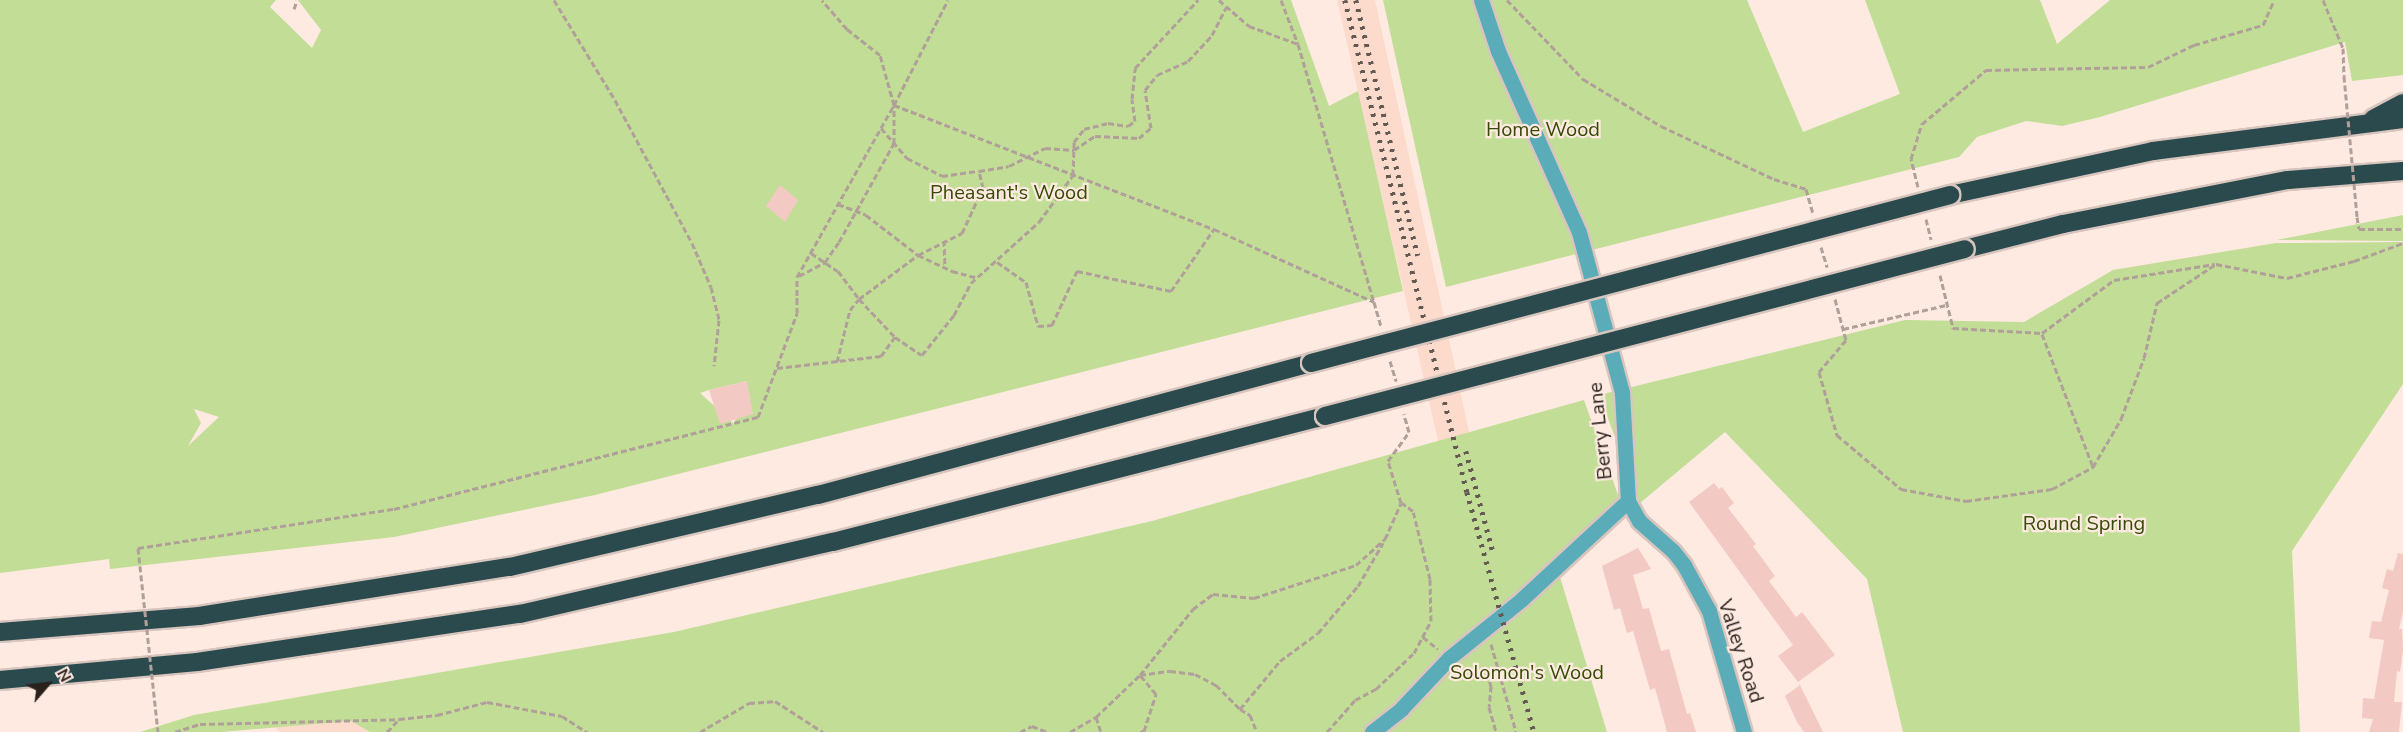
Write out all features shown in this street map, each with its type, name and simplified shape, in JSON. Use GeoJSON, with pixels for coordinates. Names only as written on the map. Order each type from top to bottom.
{"type":"FeatureCollection","features":[{"type":"Feature","properties":{"kind":"highway"},"geometry":{"type":"LineString","coordinates":[[2366,122],[2403,103]]}},
{"type":"Feature","properties":{"kind":"highway"},"geometry":{"type":"LineString","coordinates":[[0,633],[199,616],[510,567],[818,495],[1950,195],[2153,151],[2403,119]]}},
{"type":"Feature","properties":{"kind":"highway"},"geometry":{"type":"LineString","coordinates":[[0,680],[197,662],[520,614],[833,542],[2063,224],[2288,180],[2403,171]]}},
{"type":"Feature","properties":{"kind":"street","name":"Berry Lane"},"geometry":{"type":"LineString","coordinates":[[1372,732],[1401,709],[1449,658],[1522,599],[1628,501],[1622,393],[1579,232],[1498,51],[1481,0]]}},
{"type":"Feature","properties":{"kind":"street","name":"Valley Road"},"geometry":{"type":"LineString","coordinates":[[1628,501],[1639,521],[1684,565],[1709,611],[1744,732]]}},
{"type":"Feature","properties":{"kind":"path"},"geometry":{"type":"LineString","coordinates":[[294,9],[297,0]]}},
{"type":"Feature","properties":{"kind":"path"},"geometry":{"type":"LineString","coordinates":[[554,0],[615,100],[692,243],[711,287],[719,321],[714,366]]}},
{"type":"Feature","properties":{"kind":"path"},"geometry":{"type":"LineString","coordinates":[[797,277],[825,262],[839,242],[894,143],[894,105],[880,55],[847,29],[822,0]]}},
{"type":"Feature","properties":{"kind":"path"},"geometry":{"type":"LineString","coordinates":[[158,732],[138,548],[394,509],[758,417],[797,313],[797,277],[894,105],[948,0]]}},
{"type":"Feature","properties":{"kind":"path"},"geometry":{"type":"LineString","coordinates":[[811,253],[838,271],[859,299],[895,337],[922,355],[954,315],[971,283],[998,262],[1038,222],[1072,174],[1074,142],[1084,129],[1108,123],[1128,126],[1136,121],[1132,99],[1135,68],[1198,0]]}},
{"type":"Feature","properties":{"kind":"path"},"geometry":{"type":"LineString","coordinates":[[1219,0],[1249,27],[1298,44]]}},
{"type":"Feature","properties":{"kind":"path"},"geometry":{"type":"LineString","coordinates":[[1281,0],[1298,44],[1383,335]]}},
{"type":"Feature","properties":{"kind":"path"},"geometry":{"type":"LineString","coordinates":[[1507,0],[1583,79],[1661,126],[1773,179],[1806,189],[1813,216],[1824,213]]}},
{"type":"Feature","properties":{"kind":"path"},"geometry":{"type":"LineString","coordinates":[[1908,190],[1918,188],[1911,159],[1922,124],[1986,70],[2148,67],[2194,45],[2263,25],[2274,0]]}},
{"type":"Feature","properties":{"kind":"path"},"geometry":{"type":"LineString","coordinates":[[2323,0],[2343,48],[2359,230],[2403,229]]}},
{"type":"Feature","properties":{"kind":"path"},"geometry":{"type":"LineString","coordinates":[[881,128],[907,158],[942,176],[1009,166],[1045,148],[1074,150],[1095,136],[1139,138],[1151,128],[1145,90],[1157,75],[1188,61],[1212,35],[1226,7]]}},
{"type":"Feature","properties":{"kind":"path"},"geometry":{"type":"LineString","coordinates":[[894,105],[1214,229],[1374,302]]}},
{"type":"Feature","properties":{"kind":"path"},"geometry":{"type":"LineString","coordinates":[[837,362],[850,310],[859,299],[918,255],[944,240],[963,233],[983,188],[980,171]]}},
{"type":"Feature","properties":{"kind":"path"},"geometry":{"type":"LineString","coordinates":[[838,204],[866,215],[918,255],[945,268],[978,278]]}},
{"type":"Feature","properties":{"kind":"path"},"geometry":{"type":"LineString","coordinates":[[1924,209],[1931,241]]}},
{"type":"Feature","properties":{"kind":"path"},"geometry":{"type":"LineString","coordinates":[[998,262],[1026,282],[1038,326],[1052,324],[1077,271],[1171,291],[1214,229]]}},
{"type":"Feature","properties":{"kind":"path"},"geometry":{"type":"LineString","coordinates":[[1819,239],[1828,273]]}},
{"type":"Feature","properties":{"kind":"path"},"geometry":{"type":"LineString","coordinates":[[944,240],[945,268]]}},
{"type":"Feature","properties":{"kind":"path"},"geometry":{"type":"LineString","coordinates":[[1939,273],[1953,328],[2042,333],[2114,280],[2217,264],[2287,278],[2354,261],[2403,243]]}},
{"type":"Feature","properties":{"kind":"path"},"geometry":{"type":"LineString","coordinates":[[1834,296],[1846,340],[1819,372],[1837,435],[1901,489],[1966,501],[2052,489],[2093,467],[2121,419],[2144,358],[2157,303],[2217,264]]}},
{"type":"Feature","properties":{"kind":"path"},"geometry":{"type":"LineString","coordinates":[[1843,330],[1947,305]]}},
{"type":"Feature","properties":{"kind":"path"},"geometry":{"type":"LineString","coordinates":[[2042,333],[2093,467]]}},
{"type":"Feature","properties":{"kind":"path"},"geometry":{"type":"LineString","coordinates":[[776,369],[881,356],[895,337]]}},
{"type":"Feature","properties":{"kind":"path"},"geometry":{"type":"LineString","coordinates":[[1389,356],[1398,389]]}},
{"type":"Feature","properties":{"kind":"path"},"geometry":{"type":"LineString","coordinates":[[1328,732],[1355,700],[1376,689],[1414,653],[1431,621],[1430,579],[1413,511],[1401,502],[1388,461],[1409,432],[1403,410]]}},
{"type":"Feature","properties":{"kind":"path"},"geometry":{"type":"LineString","coordinates":[[1240,709],[1280,661],[1318,633],[1359,586],[1385,539],[1401,502]]}},
{"type":"Feature","properties":{"kind":"path"},"geometry":{"type":"LineString","coordinates":[[1071,732],[1096,717],[1140,675],[1193,609],[1213,594],[1254,598],[1356,565],[1385,539]]}},
{"type":"Feature","properties":{"kind":"path"},"geometry":{"type":"LineString","coordinates":[[1486,628],[1516,732]]}},
{"type":"Feature","properties":{"kind":"path"},"geometry":{"type":"LineString","coordinates":[[1457,668],[1487,673],[1491,686],[1489,707],[1496,732]]}},
{"type":"Feature","properties":{"kind":"path"},"geometry":{"type":"LineString","coordinates":[[1140,675],[1170,671],[1195,674],[1216,685],[1240,709],[1250,714],[1257,732]]}},
{"type":"Feature","properties":{"kind":"path"},"geometry":{"type":"LineString","coordinates":[[1140,675],[1156,694],[1143,732]]}},
{"type":"Feature","properties":{"kind":"path"},"geometry":{"type":"LineString","coordinates":[[700,732],[749,703],[775,701],[823,732]]}},
{"type":"Feature","properties":{"kind":"path"},"geometry":{"type":"LineString","coordinates":[[176,732],[200,724],[399,719],[437,715],[487,702],[561,716],[586,732]]}},
{"type":"Feature","properties":{"kind":"path"},"geometry":{"type":"LineString","coordinates":[[1096,717],[1101,732]]}},
{"type":"Feature","properties":{"kind":"path"},"geometry":{"type":"LineString","coordinates":[[387,732],[399,719]]}},
{"type":"Feature","properties":{"kind":"path"},"geometry":{"type":"LineString","coordinates":[[1020,732],[1032,726],[1048,732]]}},
{"type":"Feature","properties":{"kind":"shaded area"},"geometry":{"type":"Polygon","coordinates":[[[1337,0],[1375,0],[1482,491],[1451,497],[1337,0]]]}},
{"type":"Feature","properties":{"kind":"shaded area"},"geometry":{"type":"Polygon","coordinates":[[[351,721],[370,732],[279,732],[275,727],[351,721]]]}},
{"type":"Feature","properties":{"kind":"green space","name":"Pheasant's Wood"},"geometry":{"type":"Polygon","coordinates":[[[0,0],[276,0],[270,7],[312,48],[321,30],[298,0],[1291,0],[1329,106],[1358,91],[1403,291],[595,495],[394,537],[110,569],[109,559],[0,573],[0,0]],[[747,381],[709,390],[700,393],[734,424],[747,381]],[[194,409],[201,423],[188,446],[219,417],[194,409]]]}},
{"type":"Feature","properties":{"kind":"green space","name":"Home Wood"},"geometry":{"type":"Polygon","coordinates":[[[1383,0],[1747,0],[1803,132],[1900,94],[1865,0],[2040,0],[2057,44],[2110,0],[2403,0],[2403,75],[2352,81],[2345,42],[2100,117],[2062,126],[2026,121],[1977,137],[1959,157],[1446,287],[1383,0]]]}},
{"type":"Feature","properties":{"kind":"green space"},"geometry":{"type":"Polygon","coordinates":[[[2403,215],[2403,241],[2277,240],[2403,215]]]}},
{"type":"Feature","properties":{"kind":"green space","name":"Round Spring"},"geometry":{"type":"Polygon","coordinates":[[[2403,242],[2403,384],[2292,551],[2300,732],[1903,732],[1867,579],[1725,432],[1640,503],[1599,395],[1905,320],[2024,322],[2113,270],[2276,243],[2403,242]]]}},
{"type":"Feature","properties":{"kind":"green space","name":"Solomon's Wood"},"geometry":{"type":"Polygon","coordinates":[[[1584,400],[1622,506],[1557,567],[1607,732],[370,732],[351,721],[222,732],[140,732],[194,715],[674,632],[1152,521],[1584,400]]]}},
{"type":"Feature","properties":{"kind":"building"},"geometry":{"type":"Polygon","coordinates":[[[780,185],[798,200],[785,222],[766,206],[780,185]]]}},
{"type":"Feature","properties":{"kind":"building"},"geometry":{"type":"Polygon","coordinates":[[[747,381],[753,414],[720,424],[709,390],[747,381]]]}},
{"type":"Feature","properties":{"kind":"building"},"geometry":{"type":"Polygon","coordinates":[[[1714,483],[1719,489],[1722,487],[1734,503],[1728,508],[1756,544],[1753,546],[1775,576],[1769,581],[1796,617],[1802,612],[1835,655],[1798,682],[1778,656],[1793,645],[1689,502],[1714,483]]]}},
{"type":"Feature","properties":{"kind":"building"},"geometry":{"type":"Polygon","coordinates":[[[1638,548],[1651,569],[1633,575],[1643,609],[1649,608],[1661,651],[1669,649],[1687,714],[1690,713],[1696,732],[1667,732],[1655,688],[1650,690],[1633,631],[1627,633],[1620,608],[1614,610],[1602,566],[1638,548]]]}},
{"type":"Feature","properties":{"kind":"building"},"geometry":{"type":"Polygon","coordinates":[[[2398,553],[2403,554],[2403,612],[2399,629],[2402,629],[2403,651],[2400,672],[2397,671],[2394,702],[2402,702],[2399,732],[2369,732],[2373,719],[2362,718],[2363,698],[2374,699],[2384,640],[2369,638],[2372,621],[2381,622],[2389,590],[2382,588],[2387,569],[2393,571],[2398,553]]]}},
{"type":"Feature","properties":{"kind":"building"},"geometry":{"type":"Polygon","coordinates":[[[1800,685],[1823,732],[1804,732],[1797,722],[1785,696],[1800,685]]]}},
{"type":"Feature","properties":{"kind":"railway"},"geometry":{"type":"LineString","coordinates":[[1345,0],[1467,492],[1534,732]]}},
{"type":"Feature","properties":{"kind":"railway"},"geometry":{"type":"LineString","coordinates":[[1356,0],[1418,256]]}},
{"type":"Feature","properties":{"kind":"railway"},"geometry":{"type":"LineString","coordinates":[[1466,451],[1493,552]]}}]}
